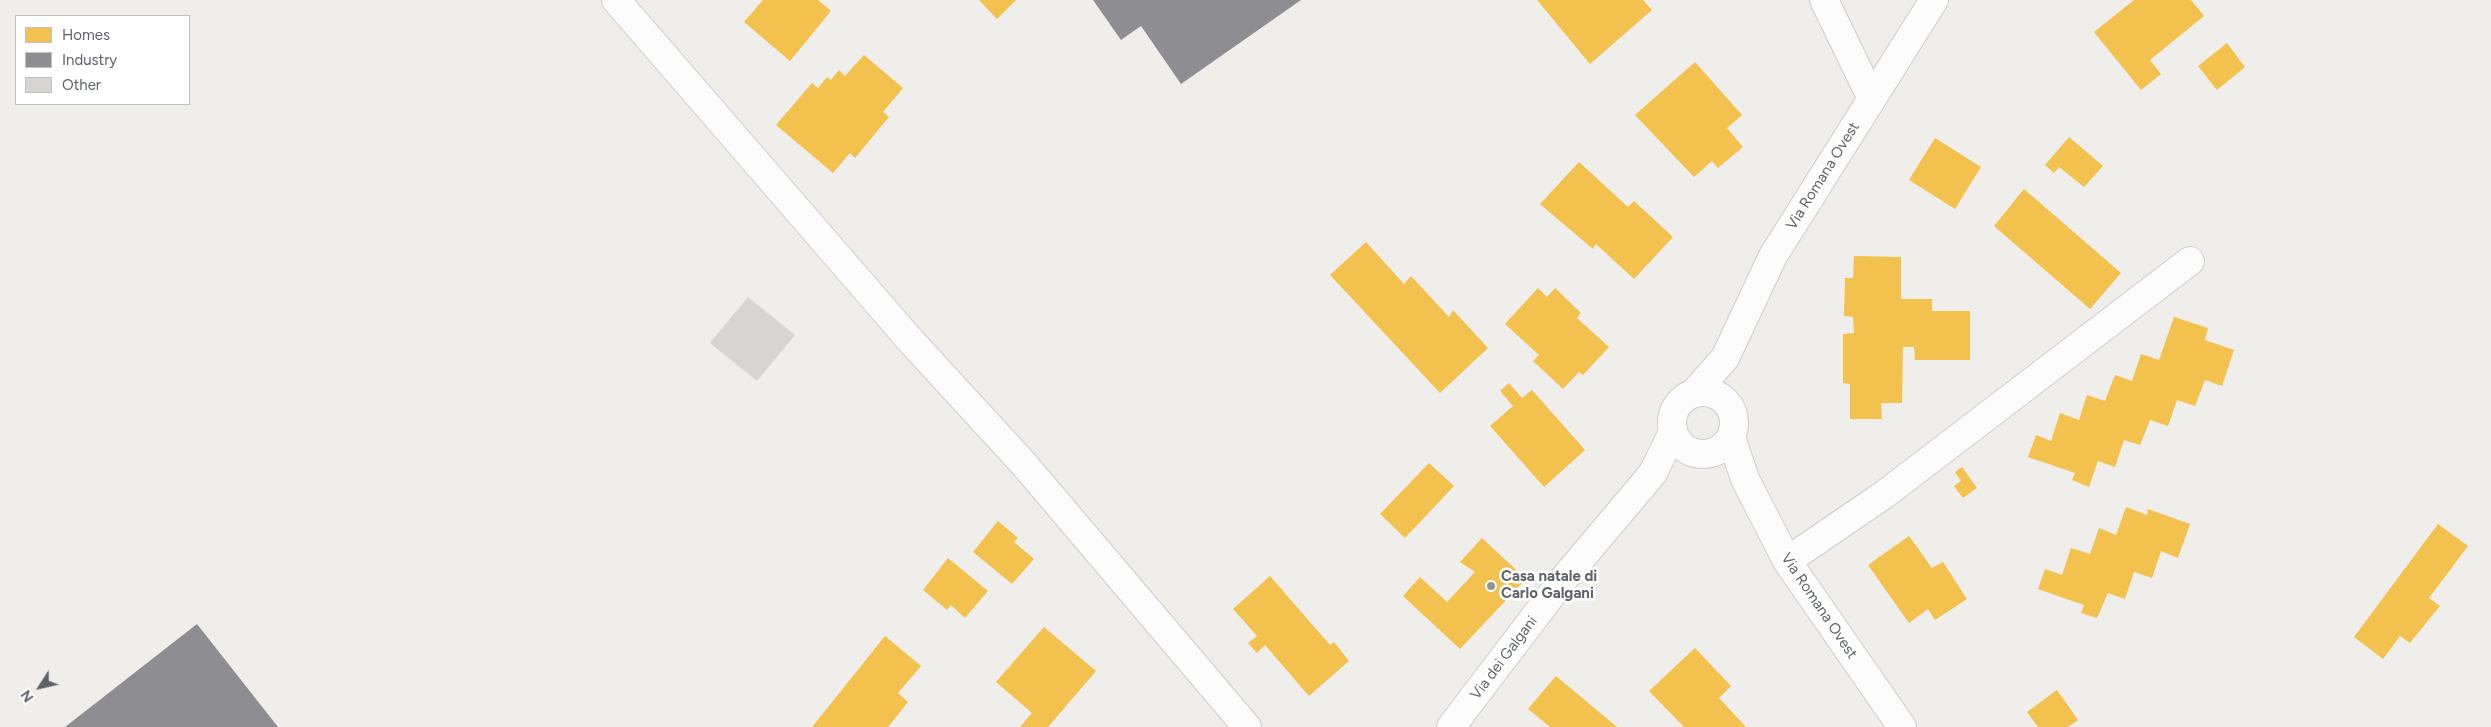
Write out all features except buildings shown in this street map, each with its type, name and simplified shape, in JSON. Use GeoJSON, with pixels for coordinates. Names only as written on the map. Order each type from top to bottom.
{"type":"FeatureCollection","features":[{"type":"Feature","properties":{"kind":"street"},"geometry":{"type":"LineString","coordinates":[[616,0],[910,340],[1023,463],[1247,727]]}},
{"type":"Feature","properties":{"kind":"street"},"geometry":{"type":"LineString","coordinates":[[1824,0],[1872,99]]}},
{"type":"Feature","properties":{"kind":"street","name":"Via Romana Ovest"},"geometry":{"type":"LineString","coordinates":[[1688,445],[1672,423],[1678,404],[1694,393],[1725,358],[1773,256],[1934,0]]}},
{"type":"Feature","properties":{"kind":"street"},"geometry":{"type":"LineString","coordinates":[[1787,561],[1885,494],[2190,261]]}},
{"type":"Feature","properties":{"kind":"street","name":"Via Romana Ovest"},"geometry":{"type":"LineString","coordinates":[[1725,358],[1723,399],[1733,416],[1734,427],[1731,437],[1745,479],[1787,561],[1902,727]]}},
{"type":"Feature","properties":{"kind":"street"},"geometry":{"type":"LineString","coordinates":[[1694,393],[1714,394],[1723,399]]}},
{"type":"Feature","properties":{"kind":"street"},"geometry":{"type":"LineString","coordinates":[[1688,445],[1716,451],[1731,437]]}},
{"type":"Feature","properties":{"kind":"street"},"geometry":{"type":"LineString","coordinates":[[1688,445],[1745,479]]}},
{"type":"Feature","properties":{"kind":"street","name":"Via dei Galgani"},"geometry":{"type":"LineString","coordinates":[[1451,727],[1562,582],[1653,472],[1688,445]]}},
{"type":"Feature","properties":{"kind":"place","name":"Casa natale di Carlo Galgani"},"geometry":{"type":"Point","coordinates":[1491,586]}}]}
